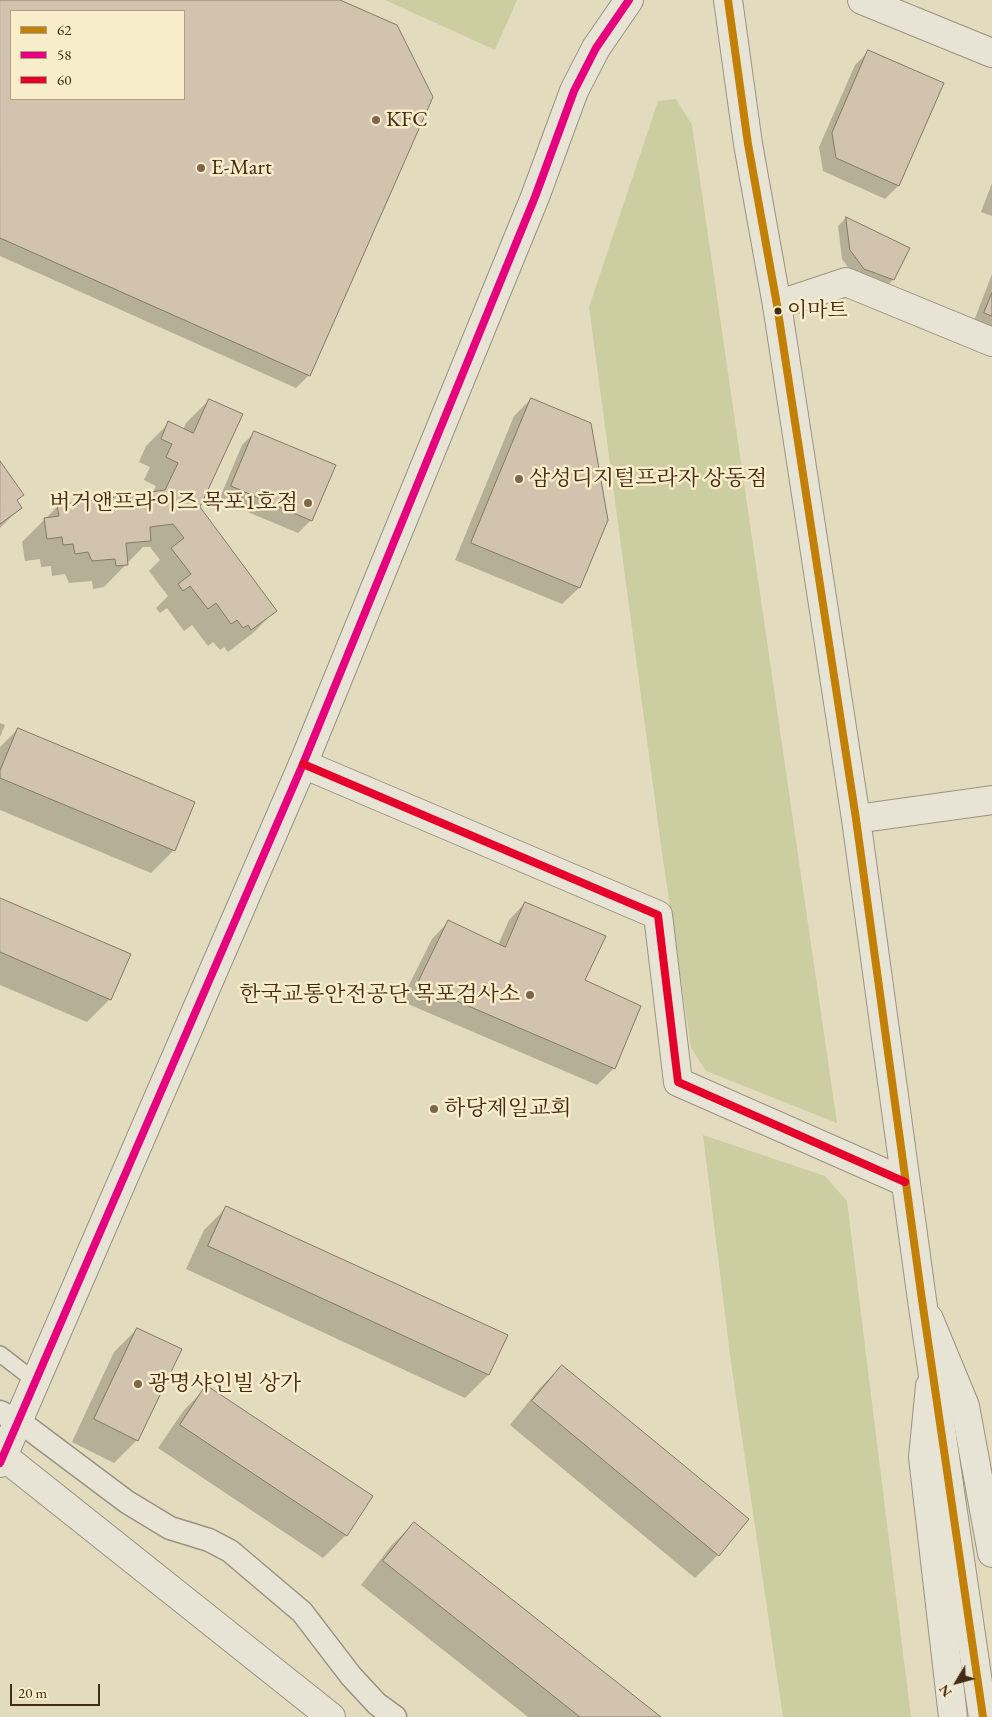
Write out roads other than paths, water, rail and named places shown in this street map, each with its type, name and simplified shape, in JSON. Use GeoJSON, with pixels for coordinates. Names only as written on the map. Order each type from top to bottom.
{"type":"FeatureCollection","features":[{"type":"Feature","properties":{"kind":"street"},"geometry":{"type":"LineString","coordinates":[[332,1717],[1,1460],[9,1416],[36,1381],[302,764],[535,197],[574,91],[596,48],[628,0]]}},
{"type":"Feature","properties":{"kind":"street"},"geometry":{"type":"LineString","coordinates":[[728,0],[748,144],[777,305],[856,819],[905,1182],[983,1717]]}},
{"type":"Feature","properties":{"kind":"street"},"geometry":{"type":"LineString","coordinates":[[862,0],[992,53]]}},
{"type":"Feature","properties":{"kind":"street"},"geometry":{"type":"LineString","coordinates":[[777,305],[846,282],[992,342]]}},
{"type":"Feature","properties":{"kind":"street"},"geometry":{"type":"LineString","coordinates":[[302,764],[658,915],[678,1082],[905,1182]]}},
{"type":"Feature","properties":{"kind":"street"},"geometry":{"type":"LineString","coordinates":[[856,819],[992,800]]}},
{"type":"Feature","properties":{"kind":"street"},"geometry":{"type":"LineString","coordinates":[[922,1300],[965,1406],[992,1553]]}},
{"type":"Feature","properties":{"kind":"street"},"geometry":{"type":"LineString","coordinates":[[932,1362],[923,1457],[953,1717]]}},
{"type":"Feature","properties":{"kind":"street"},"geometry":{"type":"LineString","coordinates":[[9,1416],[127,1502],[170,1528],[209,1540],[230,1551],[302,1612],[351,1676],[377,1704],[395,1717]]}},
{"type":"Feature","properties":{"kind":"lane"},"geometry":{"type":"LineString","coordinates":[[0,1354],[36,1381]]}},
{"type":"Feature","properties":{"kind":"place","name":"KFC"},"geometry":{"type":"Point","coordinates":[376,120]}},
{"type":"Feature","properties":{"kind":"place","name":"E-Mart"},"geometry":{"type":"Point","coordinates":[201,168]}},
{"type":"Feature","properties":{"kind":"place","name":"이마트"},"geometry":{"type":"Point","coordinates":[778,311]}},
{"type":"Feature","properties":{"kind":"place","name":"삼성디지털프라자 상동점"},"geometry":{"type":"Point","coordinates":[519,479]}},
{"type":"Feature","properties":{"kind":"place","name":"버거앤프라이즈 목포1호점"},"geometry":{"type":"Point","coordinates":[308,503]}},
{"type":"Feature","properties":{"kind":"place","name":"한국교통안전공단 목포검사소"},"geometry":{"type":"Point","coordinates":[530,995]}},
{"type":"Feature","properties":{"kind":"place","name":"하당제일교회"},"geometry":{"type":"Point","coordinates":[434,1109]}},
{"type":"Feature","properties":{"kind":"place","name":"광명샤인빌 상가"},"geometry":{"type":"Point","coordinates":[138,1384]}}]}
